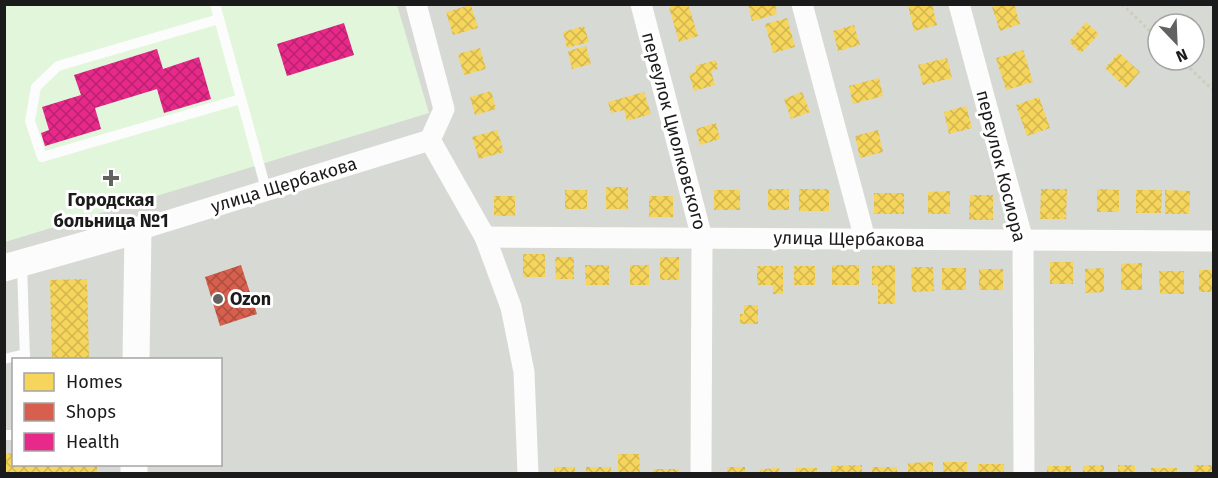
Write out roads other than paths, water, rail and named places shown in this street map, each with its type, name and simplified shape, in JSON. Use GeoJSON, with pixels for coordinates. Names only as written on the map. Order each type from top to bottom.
{"type":"FeatureCollection","features":[{"type":"Feature","properties":{"kind":"street"},"geometry":{"type":"LineString","coordinates":[[416,4],[444,109],[430,140],[485,237],[511,307],[524,372],[528,474]]}},
{"type":"Feature","properties":{"kind":"street","name":"переулок Циолковского"},"geometry":{"type":"LineString","coordinates":[[641,4],[702,238],[701,474]]}},
{"type":"Feature","properties":{"kind":"street"},"geometry":{"type":"LineString","coordinates":[[802,4],[865,239]]}},
{"type":"Feature","properties":{"kind":"street","name":"переулок Косиора"},"geometry":{"type":"LineString","coordinates":[[959,4],[1023,241],[1024,474]]}},
{"type":"Feature","properties":{"kind":"street","name":"улица Щербакова"},"geometry":{"type":"LineString","coordinates":[[138,230],[430,140]]}},
{"type":"Feature","properties":{"kind":"street"},"geometry":{"type":"LineString","coordinates":[[13,265],[138,230],[136,358]]}},
{"type":"Feature","properties":{"kind":"street","name":"улица Щербакова"},"geometry":{"type":"LineString","coordinates":[[485,237],[1214,241]]}},
{"type":"Feature","properties":{"kind":"lane"},"geometry":{"type":"LineString","coordinates":[[215,4],[266,189]]}},
{"type":"Feature","properties":{"kind":"lane"},"geometry":{"type":"LineString","coordinates":[[219,20],[58,66],[36,87],[30,121],[42,157],[241,99]]}},
{"type":"Feature","properties":{"kind":"lane"},"geometry":{"type":"LineString","coordinates":[[13,265],[25,357]]}},
{"type":"Feature","properties":{"kind":"place","name":"Городская больница №1"},"geometry":{"type":"Point","coordinates":[111,178]}},
{"type":"Feature","properties":{"kind":"place","name":"Ozon"},"geometry":{"type":"Point","coordinates":[218,299]}}]}
